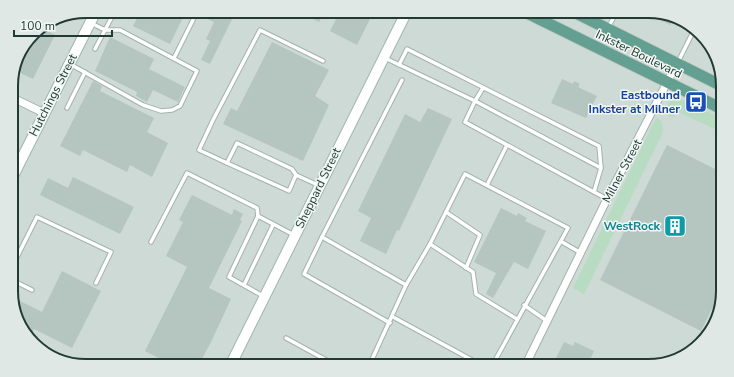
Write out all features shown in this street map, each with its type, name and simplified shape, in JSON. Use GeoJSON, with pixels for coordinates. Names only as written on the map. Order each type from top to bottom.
{"type":"FeatureCollection","features":[{"type":"Feature","properties":{"kind":"main road","name":"Inkster Boulevard"},"geometry":{"type":"LineString","coordinates":[[537,18],[716,106]]}},
{"type":"Feature","properties":{"kind":"main road","name":"Inkster Boulevard"},"geometry":{"type":"LineString","coordinates":[[586,18],[716,83]]}},
{"type":"Feature","properties":{"kind":"street","name":"Hutchings Street"},"geometry":{"type":"LineString","coordinates":[[18,166],[92,18]]}},
{"type":"Feature","properties":{"kind":"street","name":"Sheppard Street"},"geometry":{"type":"LineString","coordinates":[[234,359],[404,18]]}},
{"type":"Feature","properties":{"kind":"street","name":"Milner Street"},"geometry":{"type":"LineString","coordinates":[[528,359],[607,199],[677,63]]}},
{"type":"Feature","properties":{"kind":"street"},"geometry":{"type":"LineString","coordinates":[[18,100],[44,113]]}},
{"type":"Feature","properties":{"kind":"lane"},"geometry":{"type":"LineString","coordinates":[[95,49],[111,18]]}},
{"type":"Feature","properties":{"kind":"lane"},"geometry":{"type":"LineString","coordinates":[[608,29],[614,18]]}},
{"type":"Feature","properties":{"kind":"lane"},"geometry":{"type":"LineString","coordinates":[[174,58],[193,20]]}},
{"type":"Feature","properties":{"kind":"lane"},"geometry":{"type":"LineString","coordinates":[[69,64],[143,105],[161,112],[172,110],[180,106],[197,71],[120,30],[105,30],[90,22]]}},
{"type":"Feature","properties":{"kind":"lane"},"geometry":{"type":"LineString","coordinates":[[296,175],[288,191],[200,150],[213,120],[260,30],[323,61]]}},
{"type":"Feature","properties":{"kind":"lane"},"geometry":{"type":"LineString","coordinates":[[677,63],[692,34]]}},
{"type":"Feature","properties":{"kind":"lane"},"geometry":{"type":"LineString","coordinates":[[399,65],[407,49],[599,146],[601,168],[594,192]]}},
{"type":"Feature","properties":{"kind":"lane"},"geometry":{"type":"LineString","coordinates":[[384,58],[475,101],[601,168]]}},
{"type":"Feature","properties":{"kind":"lane"},"geometry":{"type":"LineString","coordinates":[[67,108],[85,72]]}},
{"type":"Feature","properties":{"kind":"lane"},"geometry":{"type":"LineString","coordinates":[[390,323],[304,274],[402,80]]}},
{"type":"Feature","properties":{"kind":"lane"},"geometry":{"type":"LineString","coordinates":[[483,88],[465,122],[607,199]]}},
{"type":"Feature","properties":{"kind":"lane"},"geometry":{"type":"LineString","coordinates":[[227,163],[237,143],[292,169],[296,175],[319,186]]}},
{"type":"Feature","properties":{"kind":"lane"},"geometry":{"type":"LineString","coordinates":[[487,185],[507,145]]}},
{"type":"Feature","properties":{"kind":"lane"},"geometry":{"type":"LineString","coordinates":[[151,242],[187,173],[257,208],[258,216],[229,277],[265,296]]}},
{"type":"Feature","properties":{"kind":"lane"},"geometry":{"type":"LineString","coordinates":[[372,359],[393,317],[406,285],[430,244],[465,174],[568,228],[562,242],[524,305],[496,359]]}},
{"type":"Feature","properties":{"kind":"lane"},"geometry":{"type":"LineString","coordinates":[[446,212],[480,235],[466,268]]}},
{"type":"Feature","properties":{"kind":"lane"},"geometry":{"type":"LineString","coordinates":[[258,216],[295,236]]}},
{"type":"Feature","properties":{"kind":"lane"},"geometry":{"type":"LineString","coordinates":[[18,255],[37,217],[111,252],[96,283]]}},
{"type":"Feature","properties":{"kind":"lane"},"geometry":{"type":"LineString","coordinates":[[244,285],[273,225]]}},
{"type":"Feature","properties":{"kind":"lane"},"geometry":{"type":"LineString","coordinates":[[322,237],[406,285]]}},
{"type":"Feature","properties":{"kind":"lane"},"geometry":{"type":"LineString","coordinates":[[562,242],[581,253]]}},
{"type":"Feature","properties":{"kind":"lane"},"geometry":{"type":"LineString","coordinates":[[430,244],[473,272],[476,294],[517,319]]}},
{"type":"Feature","properties":{"kind":"lane"},"geometry":{"type":"LineString","coordinates":[[18,283],[32,290]]}},
{"type":"Feature","properties":{"kind":"lane"},"geometry":{"type":"LineString","coordinates":[[524,305],[547,321]]}},
{"type":"Feature","properties":{"kind":"lane"},"geometry":{"type":"LineString","coordinates":[[393,317],[470,359]]}},
{"type":"Feature","properties":{"kind":"lane"},"geometry":{"type":"LineString","coordinates":[[286,338],[324,359]]}},
{"type":"Feature","properties":{"kind":"shaded area"},"geometry":{"type":"Polygon","coordinates":[[[648,18],[665,20],[678,25],[693,35],[707,52],[714,69],[716,86],[716,291],[715,304],[709,321],[705,329],[686,348],[661,358],[652,359],[86,359],[73,358],[56,352],[45,345],[32,332],[23,317],[20,308],[18,291],[18,82],[20,69],[25,56],[32,45],[41,35],[52,27],[73,19],[648,18]]]}},
{"type":"Feature","properties":{"kind":"green space"},"geometry":{"type":"Polygon","coordinates":[[[677,97],[716,116],[716,130],[676,111],[673,117],[663,114],[671,98],[677,97]]]}},
{"type":"Feature","properties":{"kind":"green space"},"geometry":{"type":"Polygon","coordinates":[[[656,118],[660,120],[662,124],[663,132],[584,294],[573,288],[656,118]]]}},
{"type":"Feature","properties":{"kind":"building"},"geometry":{"type":"Polygon","coordinates":[[[137,18],[183,18],[170,44],[133,26],[137,18]]]}},
{"type":"Feature","properties":{"kind":"building"},"geometry":{"type":"Polygon","coordinates":[[[206,18],[233,18],[210,64],[201,60],[210,41],[206,39],[214,22],[206,18]]]}},
{"type":"Feature","properties":{"kind":"building"},"geometry":{"type":"Polygon","coordinates":[[[311,18],[321,18],[319,22],[311,18]]]}},
{"type":"Feature","properties":{"kind":"building"},"geometry":{"type":"Polygon","coordinates":[[[336,18],[370,18],[357,45],[330,31],[336,18]]]}},
{"type":"Feature","properties":{"kind":"building"},"geometry":{"type":"Polygon","coordinates":[[[659,19],[672,23],[670,25],[659,19]]]}},
{"type":"Feature","properties":{"kind":"building"},"geometry":{"type":"Polygon","coordinates":[[[47,31],[55,35],[33,79],[19,73],[20,69],[25,56],[32,45],[47,31]]]}},
{"type":"Feature","properties":{"kind":"building"},"geometry":{"type":"Polygon","coordinates":[[[110,37],[154,59],[149,69],[185,87],[178,102],[153,90],[147,102],[136,96],[137,92],[95,71],[110,37]]]}},
{"type":"Feature","properties":{"kind":"building"},"geometry":{"type":"Polygon","coordinates":[[[272,42],[329,70],[315,96],[329,105],[303,161],[223,124],[231,108],[237,111],[272,42]]]}},
{"type":"Feature","properties":{"kind":"building"},"geometry":{"type":"Polygon","coordinates":[[[562,79],[573,84],[574,81],[580,84],[578,87],[597,96],[586,118],[551,103],[562,79]]]}},
{"type":"Feature","properties":{"kind":"building"},"geometry":{"type":"Polygon","coordinates":[[[93,81],[102,86],[100,91],[154,118],[147,132],[168,143],[152,177],[130,165],[127,172],[83,150],[80,156],[60,146],[93,81]]]}},
{"type":"Feature","properties":{"kind":"building"},"geometry":{"type":"Polygon","coordinates":[[[428,108],[452,119],[399,231],[397,230],[386,254],[360,241],[371,218],[358,211],[405,114],[420,122],[428,108]]]}},
{"type":"Feature","properties":{"kind":"building","name":"WestRock"},"geometry":{"type":"Polygon","coordinates":[[[667,145],[716,170],[715,302],[701,331],[600,280],[667,145]]]}},
{"type":"Feature","properties":{"kind":"building"},"geometry":{"type":"Polygon","coordinates":[[[73,177],[134,207],[120,234],[40,195],[48,178],[68,188],[73,177]]]}},
{"type":"Feature","properties":{"kind":"building"},"geometry":{"type":"Polygon","coordinates":[[[192,195],[232,215],[234,209],[243,214],[240,220],[242,221],[209,288],[231,299],[202,359],[160,359],[145,351],[187,267],[166,256],[183,222],[179,220],[192,195]]]}},
{"type":"Feature","properties":{"kind":"building"},"geometry":{"type":"Polygon","coordinates":[[[501,208],[517,216],[518,213],[527,218],[525,221],[546,231],[528,269],[514,262],[493,298],[486,294],[496,273],[474,262],[501,208]]]}},
{"type":"Feature","properties":{"kind":"building"},"geometry":{"type":"Polygon","coordinates":[[[62,271],[101,291],[72,348],[34,329],[32,332],[23,317],[19,301],[42,312],[62,271]]]}},
{"type":"Feature","properties":{"kind":"building"},"geometry":{"type":"Polygon","coordinates":[[[564,342],[573,346],[575,342],[594,351],[590,359],[556,358],[564,342]]]}},
{"type":"Feature","properties":{"kind":"place","name":"Eastbound Inkster at Milner"},"geometry":{"type":"Point","coordinates":[696,102]}},
{"type":"Feature","properties":{"kind":"place","name":"WestRock"},"geometry":{"type":"Point","coordinates":[675,226]}}]}
